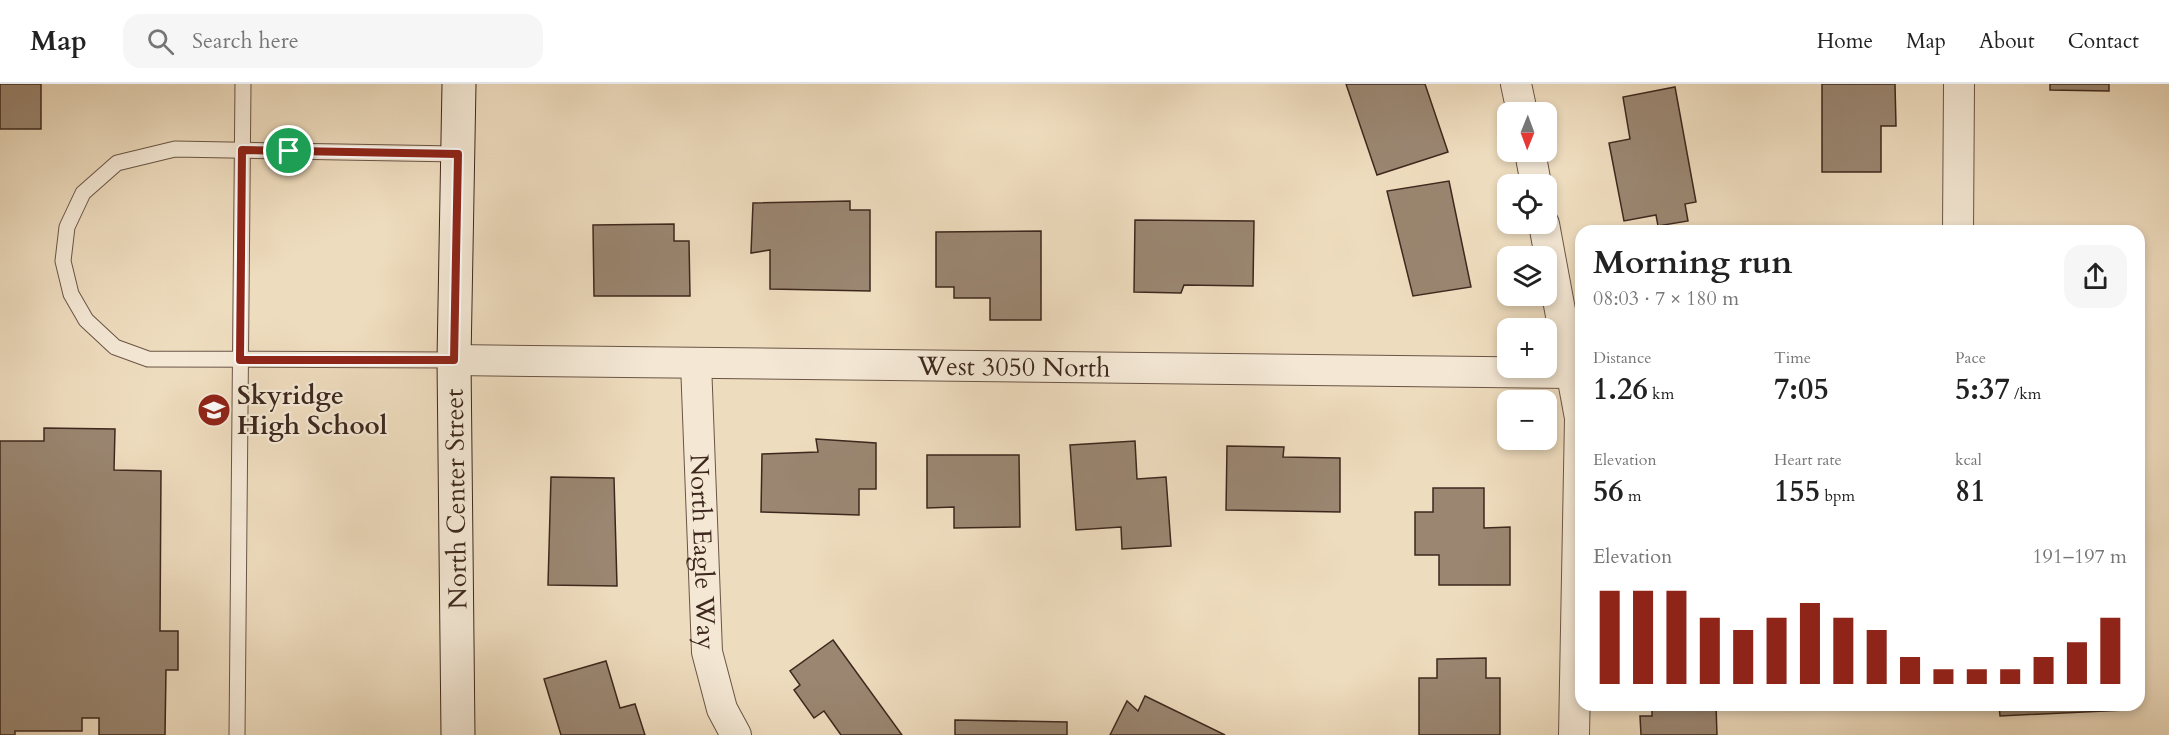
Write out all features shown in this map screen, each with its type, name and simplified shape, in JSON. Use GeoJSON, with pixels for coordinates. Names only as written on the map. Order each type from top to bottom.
{"type":"FeatureCollection","features":[{"type":"Feature","properties":{"kind":"street","name":"North Center Street"},"geometry":{"type":"LineString","coordinates":[[458,735],[454,360],[459,84]]}},
{"type":"Feature","properties":{"kind":"street"},"geometry":{"type":"LineString","coordinates":[[1516,84],[1520,102]]}},
{"type":"Feature","properties":{"kind":"street"},"geometry":{"type":"LineString","coordinates":[[1958,225],[1959,84]]}},
{"type":"Feature","properties":{"kind":"street"},"geometry":{"type":"LineString","coordinates":[[1546,234],[1575,390]]}},
{"type":"Feature","properties":{"kind":"street","name":"West 3050 North"},"geometry":{"type":"LineString","coordinates":[[454,360],[1572,373]]}},
{"type":"Feature","properties":{"kind":"street","name":"North Eagle Way"},"geometry":{"type":"LineString","coordinates":[[696,363],[707,652],[722,709],[736,735]]}},
{"type":"Feature","properties":{"kind":"street"},"geometry":{"type":"LineString","coordinates":[[1574,735],[1575,682]]}},
{"type":"Feature","properties":{"kind":"lane"},"geometry":{"type":"LineString","coordinates":[[237,735],[243,84]]}},
{"type":"Feature","properties":{"kind":"lane"},"geometry":{"type":"LineString","coordinates":[[454,360],[148,359],[115,347],[86,320],[71,294],[63,261],[68,227],[82,193],[117,163],[176,149],[458,154]]}},
{"type":"Feature","properties":{"kind":"building"},"geometry":{"type":"Polygon","coordinates":[[[0,84],[41,84],[41,129],[0,129],[0,84]]]}},
{"type":"Feature","properties":{"kind":"building"},"geometry":{"type":"Polygon","coordinates":[[[1346,84],[1425,84],[1448,152],[1377,175],[1346,84]]]}},
{"type":"Feature","properties":{"kind":"building"},"geometry":{"type":"Polygon","coordinates":[[[1822,84],[1895,84],[1896,126],[1881,126],[1881,172],[1822,172],[1822,84]]]}},
{"type":"Feature","properties":{"kind":"building"},"geometry":{"type":"Polygon","coordinates":[[[2050,84],[2109,84],[2109,91],[2050,90],[2050,84]]]}},
{"type":"Feature","properties":{"kind":"building"},"geometry":{"type":"Polygon","coordinates":[[[1675,87],[1696,202],[1685,204],[1688,221],[1658,225],[1656,215],[1624,221],[1609,143],[1630,139],[1623,97],[1675,87]]]}},
{"type":"Feature","properties":{"kind":"building"},"geometry":{"type":"Polygon","coordinates":[[[1449,181],[1471,287],[1413,296],[1387,191],[1449,181]]]}},
{"type":"Feature","properties":{"kind":"building"},"geometry":{"type":"Polygon","coordinates":[[[850,201],[850,210],[870,210],[870,291],[770,289],[770,250],[751,253],[753,203],[850,201]]]}},
{"type":"Feature","properties":{"kind":"building"},"geometry":{"type":"Polygon","coordinates":[[[1135,220],[1254,221],[1253,286],[1184,285],[1181,293],[1134,292],[1135,220]]]}},
{"type":"Feature","properties":{"kind":"building"},"geometry":{"type":"Polygon","coordinates":[[[674,224],[674,241],[689,241],[690,296],[594,296],[593,225],[674,224]]]}},
{"type":"Feature","properties":{"kind":"building"},"geometry":{"type":"Polygon","coordinates":[[[1041,231],[1041,320],[990,320],[990,298],[954,298],[954,287],[936,287],[936,232],[1041,231]]]}},
{"type":"Feature","properties":{"kind":"building"},"geometry":{"type":"Polygon","coordinates":[[[44,428],[115,429],[114,470],[161,471],[160,631],[178,631],[178,670],[166,670],[165,735],[99,735],[99,718],[82,718],[82,731],[15,731],[15,735],[0,735],[0,441],[44,441],[44,428]]]}},
{"type":"Feature","properties":{"kind":"building"},"geometry":{"type":"Polygon","coordinates":[[[816,439],[876,443],[876,489],[859,489],[859,515],[761,512],[762,454],[818,452],[816,439]]]}},
{"type":"Feature","properties":{"kind":"building"},"geometry":{"type":"Polygon","coordinates":[[[1135,441],[1137,479],[1166,477],[1171,546],[1122,549],[1121,527],[1076,530],[1070,445],[1135,441]]]}},
{"type":"Feature","properties":{"kind":"building"},"geometry":{"type":"Polygon","coordinates":[[[1227,446],[1284,447],[1283,457],[1340,458],[1340,512],[1226,510],[1227,446]]]}},
{"type":"Feature","properties":{"kind":"building"},"geometry":{"type":"Polygon","coordinates":[[[927,455],[1019,455],[1020,527],[954,528],[954,507],[927,508],[927,455]]]}},
{"type":"Feature","properties":{"kind":"building"},"geometry":{"type":"Polygon","coordinates":[[[551,477],[614,478],[617,586],[548,585],[551,477]]]}},
{"type":"Feature","properties":{"kind":"building"},"geometry":{"type":"Polygon","coordinates":[[[1433,488],[1484,488],[1484,528],[1510,527],[1510,585],[1439,585],[1439,555],[1415,555],[1415,512],[1433,512],[1433,488]]]}},
{"type":"Feature","properties":{"kind":"building"},"geometry":{"type":"Polygon","coordinates":[[[833,640],[902,735],[841,735],[824,711],[814,718],[794,690],[800,685],[790,671],[833,640]]]}},
{"type":"Feature","properties":{"kind":"building"},"geometry":{"type":"Polygon","coordinates":[[[1486,658],[1486,678],[1500,678],[1500,735],[1419,735],[1419,678],[1437,678],[1437,659],[1486,658]]]}},
{"type":"Feature","properties":{"kind":"building"},"geometry":{"type":"Polygon","coordinates":[[[606,661],[620,708],[635,704],[645,735],[561,735],[544,679],[606,661]]]}},
{"type":"Feature","properties":{"kind":"building"},"geometry":{"type":"Polygon","coordinates":[[[1145,696],[1225,735],[1110,735],[1127,701],[1138,711],[1145,696]]]}},
{"type":"Feature","properties":{"kind":"building"},"geometry":{"type":"Polygon","coordinates":[[[1652,711],[1716,711],[1717,735],[1641,735],[1640,716],[1652,716],[1652,711]]]}},
{"type":"Feature","properties":{"kind":"building"},"geometry":{"type":"Polygon","coordinates":[[[2000,711],[2104,711],[2000,716],[2000,711]]]}},
{"type":"Feature","properties":{"kind":"building"},"geometry":{"type":"Polygon","coordinates":[[[955,720],[1067,722],[1067,735],[955,735],[955,720]]]}},
{"type":"Feature","properties":{"kind":"place","name":"Skyridge High School"},"geometry":{"type":"Point","coordinates":[214,410]}},
{"type":"Feature","properties":{"kind":"route"},"geometry":{"type":"LineString","coordinates":[[242,150],[289,151],[458,154],[454,360],[240,360],[242,150]]}}]}
